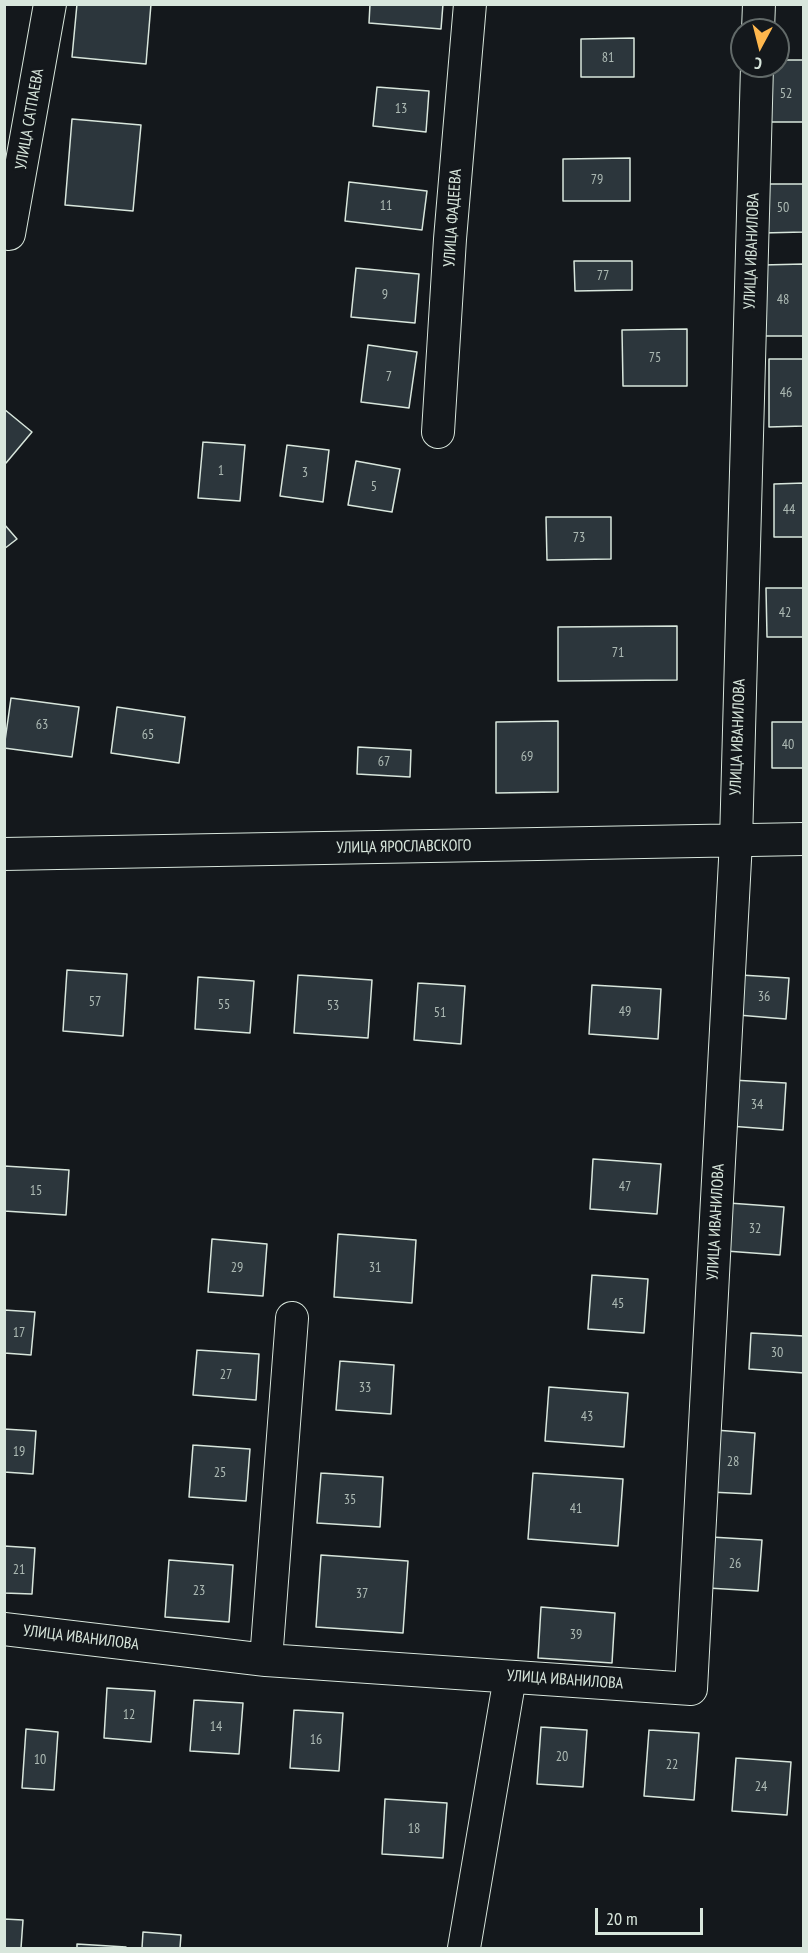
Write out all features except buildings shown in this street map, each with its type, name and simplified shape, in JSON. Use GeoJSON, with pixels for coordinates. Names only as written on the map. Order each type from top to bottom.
{"type":"FeatureCollection","features":[{"type":"Feature","properties":{"kind":"street","name":"УЛИЦА САТПАЕВА"},"geometry":{"type":"LineString","coordinates":[[9,234],[50,4]]}},
{"type":"Feature","properties":{"kind":"street","name":"УЛИЦА ФАДЕЕВА"},"geometry":{"type":"LineString","coordinates":[[438,432],[450,239],[470,4]]}},
{"type":"Feature","properties":{"kind":"street","name":"УЛИЦА ИВАНИЛОВА"},"geometry":{"type":"LineString","coordinates":[[4,1629],[266,1660],[691,1689],[736,841],[757,78]]}},
{"type":"Feature","properties":{"kind":"street","name":"УЛИЦА ЯРОСЛАВСКОГО"},"geometry":{"type":"LineString","coordinates":[[4,854],[804,839]]}},
{"type":"Feature","properties":{"kind":"street"},"geometry":{"type":"LineString","coordinates":[[266,1660],[291,1318]]}},
{"type":"Feature","properties":{"kind":"street"},"geometry":{"type":"LineString","coordinates":[[464,1948],[510,1677]]}}]}
